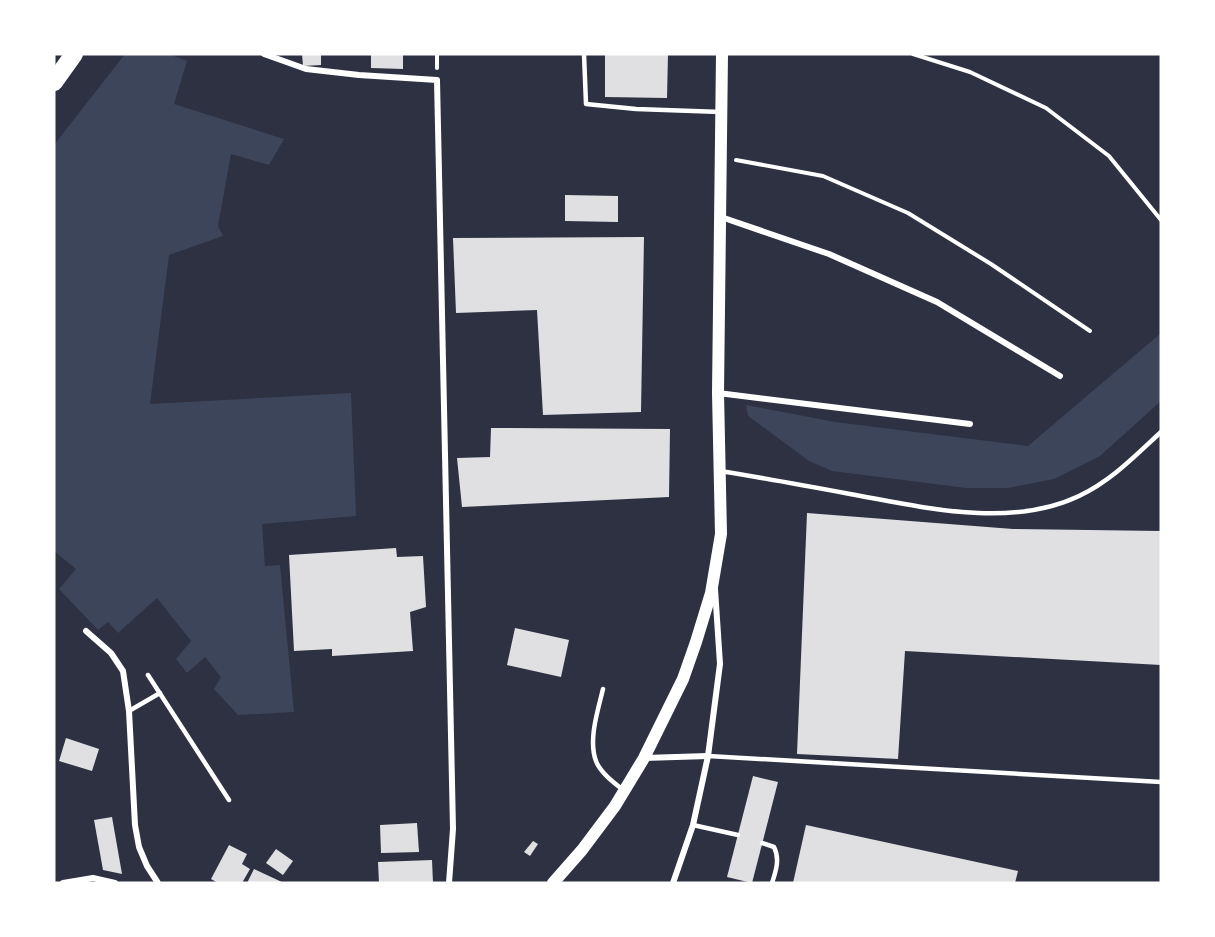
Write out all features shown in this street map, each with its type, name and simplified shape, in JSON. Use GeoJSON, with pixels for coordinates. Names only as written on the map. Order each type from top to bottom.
{"type":"FeatureCollection","features":[{"type":"Feature","properties":{"kind":"highway"},"geometry":{"type":"LineString","coordinates":[[54,82],[74,54]]}},
{"type":"Feature","properties":{"kind":"main road"},"geometry":{"type":"LineString","coordinates":[[554,883],[582,850],[624,791],[644,758],[683,679],[705,612],[714,571],[721,534],[718,393],[722,54]]}},
{"type":"Feature","properties":{"kind":"street"},"geometry":{"type":"LineString","coordinates":[[264,54],[306,69],[437,80],[453,829],[449,883]]}},
{"type":"Feature","properties":{"kind":"street"},"geometry":{"type":"LineString","coordinates":[[721,217],[829,254],[937,302],[1060,376]]}},
{"type":"Feature","properties":{"kind":"street"},"geometry":{"type":"LineString","coordinates":[[718,393],[970,424]]}},
{"type":"Feature","properties":{"kind":"street"},"geometry":{"type":"LineString","coordinates":[[673,883],[693,825],[708,756],[720,664],[714,571]]}},
{"type":"Feature","properties":{"kind":"street"},"geometry":{"type":"LineString","coordinates":[[86,631],[119,663],[126,680],[137,836],[147,866],[158,883]]}},
{"type":"Feature","properties":{"kind":"street"},"geometry":{"type":"LineString","coordinates":[[644,758],[708,756]]}},
{"type":"Feature","properties":{"kind":"street"},"geometry":{"type":"LineString","coordinates":[[63,883],[93,878],[115,883]]}},
{"type":"Feature","properties":{"kind":"lane"},"geometry":{"type":"LineString","coordinates":[[584,54],[586,104],[636,109],[721,112]]}},
{"type":"Feature","properties":{"kind":"lane"},"geometry":{"type":"LineString","coordinates":[[720,471],[924,507],[964,512],[1005,513],[1042,508],[1078,496],[1115,475],[1161,432]]}},
{"type":"Feature","properties":{"kind":"lane"},"geometry":{"type":"LineString","coordinates":[[148,675],[229,800]]}},
{"type":"Feature","properties":{"kind":"lane"},"geometry":{"type":"LineString","coordinates":[[603,689],[593,734],[596,761],[608,777],[624,791]]}},
{"type":"Feature","properties":{"kind":"lane"},"geometry":{"type":"LineString","coordinates":[[129,711],[160,693]]}},
{"type":"Feature","properties":{"kind":"lane"},"geometry":{"type":"LineString","coordinates":[[708,756],[1161,782]]}},
{"type":"Feature","properties":{"kind":"lane"},"geometry":{"type":"LineString","coordinates":[[693,825],[738,835]]}},
{"type":"Feature","properties":{"kind":"lane"},"geometry":{"type":"LineString","coordinates":[[762,843],[774,847],[777,854],[777,868],[772,883]]}},
{"type":"Feature","properties":{"kind":"path"},"geometry":{"type":"LineString","coordinates":[[913,54],[970,72],[1046,108],[1109,156],[1161,220]]}},
{"type":"Feature","properties":{"kind":"path"},"geometry":{"type":"LineString","coordinates":[[721,158],[823,176],[908,213],[991,264],[1090,331]]}},
{"type":"Feature","properties":{"kind":"shaded area"},"geometry":{"type":"Polygon","coordinates":[[[125,54],[169,54],[187,61],[174,104],[284,139],[269,165],[231,154],[218,226],[223,236],[169,255],[150,404],[351,393],[356,516],[262,524],[265,566],[280,565],[294,712],[238,715],[214,689],[221,677],[205,657],[187,673],[176,659],[191,641],[157,598],[118,633],[108,622],[98,630],[59,589],[76,569],[54,551],[54,145],[125,54]]]}},
{"type":"Feature","properties":{"kind":"shaded area"},"geometry":{"type":"Polygon","coordinates":[[[1161,333],[1161,401],[1100,456],[1054,479],[1008,488],[966,488],[832,471],[809,461],[748,416],[746,405],[835,422],[1028,446],[1161,333]]]}},
{"type":"Feature","properties":{"kind":"building"},"geometry":{"type":"Polygon","coordinates":[[[302,54],[321,54],[321,65],[303,66],[302,54]]]}},
{"type":"Feature","properties":{"kind":"building"},"geometry":{"type":"Polygon","coordinates":[[[371,54],[403,54],[403,69],[371,68],[371,54]]]}},
{"type":"Feature","properties":{"kind":"building"},"geometry":{"type":"Polygon","coordinates":[[[605,54],[668,54],[667,98],[605,97],[605,54]]]}},
{"type":"Feature","properties":{"kind":"building"},"geometry":{"type":"Polygon","coordinates":[[[565,195],[618,196],[618,222],[565,221],[565,195]]]}},
{"type":"Feature","properties":{"kind":"building"},"geometry":{"type":"Polygon","coordinates":[[[644,237],[641,412],[543,415],[537,310],[456,313],[453,238],[644,237]]]}},
{"type":"Feature","properties":{"kind":"building"},"geometry":{"type":"Polygon","coordinates":[[[491,428],[670,429],[669,497],[462,507],[457,458],[490,457],[491,428]]]}},
{"type":"Feature","properties":{"kind":"building"},"geometry":{"type":"Polygon","coordinates":[[[807,513],[1013,529],[1161,531],[1161,665],[905,651],[898,759],[797,754],[807,513]]]}},
{"type":"Feature","properties":{"kind":"building"},"geometry":{"type":"Polygon","coordinates":[[[396,548],[397,557],[423,556],[426,607],[410,612],[413,651],[332,656],[332,649],[294,651],[289,555],[396,548]]]}},
{"type":"Feature","properties":{"kind":"building"},"geometry":{"type":"Polygon","coordinates":[[[515,628],[569,640],[561,677],[507,665],[515,628]]]}},
{"type":"Feature","properties":{"kind":"building"},"geometry":{"type":"Polygon","coordinates":[[[66,738],[99,749],[92,771],[59,761],[66,738]]]}},
{"type":"Feature","properties":{"kind":"building"},"geometry":{"type":"Polygon","coordinates":[[[753,776],[778,782],[752,883],[727,877],[753,776]]]}},
{"type":"Feature","properties":{"kind":"building"},"geometry":{"type":"Polygon","coordinates":[[[112,817],[122,874],[103,870],[94,820],[112,817]]]}},
{"type":"Feature","properties":{"kind":"building"},"geometry":{"type":"Polygon","coordinates":[[[417,823],[419,852],[381,853],[380,825],[417,823]]]}},
{"type":"Feature","properties":{"kind":"building"},"geometry":{"type":"Polygon","coordinates":[[[806,825],[1018,871],[1015,883],[793,883],[806,825]]]}},
{"type":"Feature","properties":{"kind":"building"},"geometry":{"type":"Polygon","coordinates":[[[533,841],[538,844],[530,856],[524,852],[533,841]]]}},
{"type":"Feature","properties":{"kind":"building"},"geometry":{"type":"Polygon","coordinates":[[[229,845],[247,854],[242,864],[250,869],[242,883],[218,883],[211,879],[229,845]]]}},
{"type":"Feature","properties":{"kind":"building"},"geometry":{"type":"Polygon","coordinates":[[[276,849],[293,861],[283,875],[266,863],[276,849]]]}},
{"type":"Feature","properties":{"kind":"building"},"geometry":{"type":"Polygon","coordinates":[[[432,860],[433,883],[379,883],[378,862],[432,860]]]}},
{"type":"Feature","properties":{"kind":"building"},"geometry":{"type":"Polygon","coordinates":[[[254,869],[284,883],[247,883],[254,869]]]}}]}
